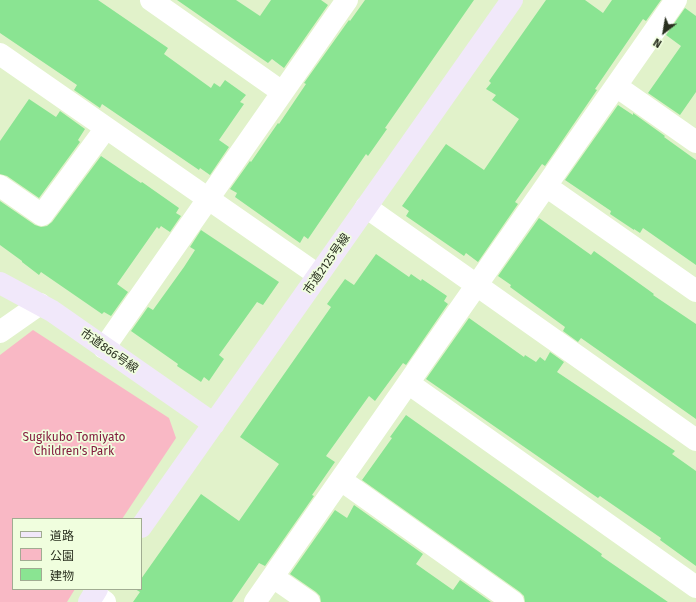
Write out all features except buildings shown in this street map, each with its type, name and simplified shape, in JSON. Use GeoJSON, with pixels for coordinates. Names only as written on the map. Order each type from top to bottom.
{"type":"FeatureCollection","features":[{"type":"Feature","properties":{"kind":"street"},"geometry":{"type":"LineString","coordinates":[[151,0],[282,92]]}},
{"type":"Feature","properties":{"kind":"street"},"geometry":{"type":"LineString","coordinates":[[104,348],[346,0]]}},
{"type":"Feature","properties":{"kind":"street","name":"市道2125号線"},"geometry":{"type":"LineString","coordinates":[[142,526],[512,0]]}},
{"type":"Feature","properties":{"kind":"street"},"geometry":{"type":"LineString","coordinates":[[255,602],[676,0]]}},
{"type":"Feature","properties":{"kind":"street"},"geometry":{"type":"LineString","coordinates":[[0,54],[318,275]]}},
{"type":"Feature","properties":{"kind":"street"},"geometry":{"type":"LineString","coordinates":[[616,86],[696,142]]}},
{"type":"Feature","properties":{"kind":"street"},"geometry":{"type":"LineString","coordinates":[[0,186],[42,215],[106,128]]}},
{"type":"Feature","properties":{"kind":"street"},"geometry":{"type":"LineString","coordinates":[[546,186],[696,291]]}},
{"type":"Feature","properties":{"kind":"street"},"geometry":{"type":"LineString","coordinates":[[366,207],[696,440]]}},
{"type":"Feature","properties":{"kind":"street","name":"市道866号線"},"geometry":{"type":"LineString","coordinates":[[0,283],[40,304],[214,424]]}},
{"type":"Feature","properties":{"kind":"street"},"geometry":{"type":"LineString","coordinates":[[0,332],[40,304]]}},
{"type":"Feature","properties":{"kind":"street"},"geometry":{"type":"LineString","coordinates":[[408,383],[696,587]]}},
{"type":"Feature","properties":{"kind":"street"},"geometry":{"type":"LineString","coordinates":[[341,480],[513,602]]}},
{"type":"Feature","properties":{"kind":"street"},"geometry":{"type":"LineString","coordinates":[[273,577],[309,602]]}},
{"type":"Feature","properties":{"kind":"green space","name":"Sugikubo Tomiyato Children's Park"},"geometry":{"type":"Polygon","coordinates":[[[33,330],[169,418],[176,438],[123,518],[12,518],[12,590],[74,590],[67,602],[0,602],[0,355],[33,330]]]}}]}
